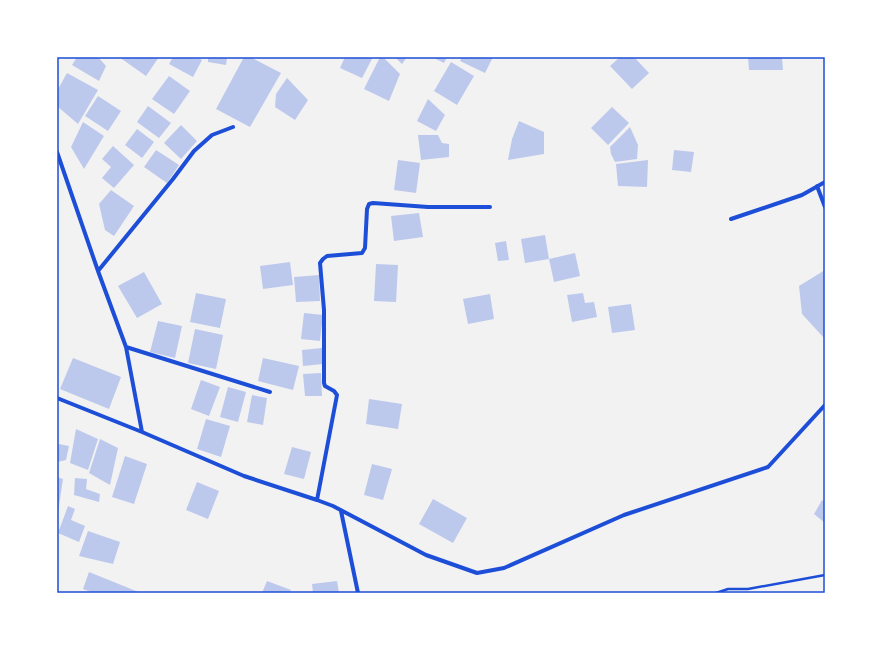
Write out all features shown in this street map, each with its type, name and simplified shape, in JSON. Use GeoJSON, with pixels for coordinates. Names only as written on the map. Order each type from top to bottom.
{"type":"FeatureCollection","features":[{"type":"Feature","properties":{"kind":"street"},"geometry":{"type":"LineString","coordinates":[[98,271],[194,152],[212,135],[234,126]]}},
{"type":"Feature","properties":{"kind":"street"},"geometry":{"type":"LineString","coordinates":[[57,152],[126,347],[142,432]]}},
{"type":"Feature","properties":{"kind":"street"},"geometry":{"type":"LineString","coordinates":[[731,220],[802,195],[825,182]]}},
{"type":"Feature","properties":{"kind":"street"},"geometry":{"type":"LineString","coordinates":[[817,186],[825,207]]}},
{"type":"Feature","properties":{"kind":"street"},"geometry":{"type":"LineString","coordinates":[[317,500],[337,395],[334,391],[325,386],[324,383],[324,310],[320,263],[322,259],[327,256],[362,253],[366,248],[367,209],[369,204],[374,203],[428,207],[490,206]]}},
{"type":"Feature","properties":{"kind":"street"},"geometry":{"type":"LineString","coordinates":[[126,347],[270,392]]}},
{"type":"Feature","properties":{"kind":"street"},"geometry":{"type":"LineString","coordinates":[[57,398],[142,432],[244,476],[333,506],[426,555],[477,573],[504,568],[624,515],[768,467],[825,405]]}},
{"type":"Feature","properties":{"kind":"street"},"geometry":{"type":"LineString","coordinates":[[341,511],[358,593]]}},
{"type":"Feature","properties":{"kind":"path"},"geometry":{"type":"LineString","coordinates":[[716,593],[728,589],[748,589],[825,575]]}},
{"type":"Feature","properties":{"kind":"building"},"geometry":{"type":"Polygon","coordinates":[[[77,57],[98,57],[106,66],[99,81],[72,65],[77,57]]]}},
{"type":"Feature","properties":{"kind":"building"},"geometry":{"type":"Polygon","coordinates":[[[119,57],[159,57],[146,76],[119,57]]]}},
{"type":"Feature","properties":{"kind":"building"},"geometry":{"type":"Polygon","coordinates":[[[173,57],[197,57],[202,60],[193,77],[169,64],[173,57]]]}},
{"type":"Feature","properties":{"kind":"building"},"geometry":{"type":"Polygon","coordinates":[[[208,57],[227,57],[226,65],[208,62],[208,57]]]}},
{"type":"Feature","properties":{"kind":"building"},"geometry":{"type":"Polygon","coordinates":[[[244,57],[250,57],[281,73],[250,127],[216,109],[244,57]]]}},
{"type":"Feature","properties":{"kind":"building"},"geometry":{"type":"Polygon","coordinates":[[[345,57],[373,57],[362,78],[340,68],[345,57]]]}},
{"type":"Feature","properties":{"kind":"building"},"geometry":{"type":"Polygon","coordinates":[[[380,57],[383,57],[400,74],[389,101],[364,89],[380,57]]]}},
{"type":"Feature","properties":{"kind":"building"},"geometry":{"type":"Polygon","coordinates":[[[395,57],[407,57],[402,64],[395,57]]]}},
{"type":"Feature","properties":{"kind":"building"},"geometry":{"type":"Polygon","coordinates":[[[432,57],[447,57],[444,63],[432,57]]]}},
{"type":"Feature","properties":{"kind":"building"},"geometry":{"type":"Polygon","coordinates":[[[462,57],[493,57],[485,73],[460,61],[462,57]]]}},
{"type":"Feature","properties":{"kind":"building"},"geometry":{"type":"Polygon","coordinates":[[[620,57],[634,57],[649,73],[632,89],[610,66],[620,57]]]}},
{"type":"Feature","properties":{"kind":"building"},"geometry":{"type":"Polygon","coordinates":[[[748,57],[782,57],[783,70],[749,70],[748,57]]]}},
{"type":"Feature","properties":{"kind":"building"},"geometry":{"type":"Polygon","coordinates":[[[451,62],[474,76],[457,105],[434,91],[451,62]]]}},
{"type":"Feature","properties":{"kind":"building"},"geometry":{"type":"Polygon","coordinates":[[[67,73],[98,90],[78,124],[57,106],[57,91],[67,73]]]}},
{"type":"Feature","properties":{"kind":"building"},"geometry":{"type":"Polygon","coordinates":[[[169,76],[190,91],[174,114],[152,99],[169,76]]]}},
{"type":"Feature","properties":{"kind":"building"},"geometry":{"type":"Polygon","coordinates":[[[287,78],[308,100],[295,120],[275,107],[276,94],[287,78]]]}},
{"type":"Feature","properties":{"kind":"building"},"geometry":{"type":"Polygon","coordinates":[[[98,96],[121,111],[108,131],[85,116],[98,96]]]}},
{"type":"Feature","properties":{"kind":"building"},"geometry":{"type":"Polygon","coordinates":[[[428,99],[445,115],[436,131],[417,121],[428,99]]]}},
{"type":"Feature","properties":{"kind":"building"},"geometry":{"type":"Polygon","coordinates":[[[148,106],[171,123],[159,138],[137,122],[148,106]]]}},
{"type":"Feature","properties":{"kind":"building"},"geometry":{"type":"Polygon","coordinates":[[[612,107],[629,123],[608,145],[591,128],[612,107]]]}},
{"type":"Feature","properties":{"kind":"building"},"geometry":{"type":"Polygon","coordinates":[[[519,121],[544,132],[544,154],[508,160],[512,139],[519,121]]]}},
{"type":"Feature","properties":{"kind":"building"},"geometry":{"type":"Polygon","coordinates":[[[83,122],[104,136],[84,169],[71,147],[83,122]]]}},
{"type":"Feature","properties":{"kind":"building"},"geometry":{"type":"Polygon","coordinates":[[[181,125],[197,141],[181,159],[164,143],[181,125]]]}},
{"type":"Feature","properties":{"kind":"building"},"geometry":{"type":"Polygon","coordinates":[[[630,127],[638,145],[637,159],[615,162],[611,154],[610,147],[630,127]]]}},
{"type":"Feature","properties":{"kind":"building"},"geometry":{"type":"Polygon","coordinates":[[[137,129],[154,142],[142,158],[125,145],[137,129]]]}},
{"type":"Feature","properties":{"kind":"building"},"geometry":{"type":"Polygon","coordinates":[[[418,135],[438,135],[442,143],[449,144],[449,157],[421,160],[418,135]]]}},
{"type":"Feature","properties":{"kind":"building"},"geometry":{"type":"Polygon","coordinates":[[[113,146],[134,165],[114,188],[102,178],[111,167],[102,159],[113,146]]]}},
{"type":"Feature","properties":{"kind":"building"},"geometry":{"type":"Polygon","coordinates":[[[156,150],[179,165],[167,183],[144,167],[156,150]]]}},
{"type":"Feature","properties":{"kind":"building"},"geometry":{"type":"Polygon","coordinates":[[[674,150],[694,152],[691,172],[672,170],[674,150]]]}},
{"type":"Feature","properties":{"kind":"building"},"geometry":{"type":"Polygon","coordinates":[[[398,160],[420,163],[416,193],[394,190],[398,160]]]}},
{"type":"Feature","properties":{"kind":"building"},"geometry":{"type":"Polygon","coordinates":[[[648,160],[647,187],[618,186],[616,164],[648,160]]]}},
{"type":"Feature","properties":{"kind":"building"},"geometry":{"type":"Polygon","coordinates":[[[111,190],[134,206],[114,236],[105,230],[99,204],[111,190]]]}},
{"type":"Feature","properties":{"kind":"building"},"geometry":{"type":"Polygon","coordinates":[[[419,213],[423,237],[394,241],[391,216],[419,213]]]}},
{"type":"Feature","properties":{"kind":"building"},"geometry":{"type":"Polygon","coordinates":[[[545,235],[549,259],[525,263],[521,239],[545,235]]]}},
{"type":"Feature","properties":{"kind":"building"},"geometry":{"type":"Polygon","coordinates":[[[506,241],[509,260],[498,261],[495,243],[506,241]]]}},
{"type":"Feature","properties":{"kind":"building"},"geometry":{"type":"Polygon","coordinates":[[[575,253],[580,276],[554,282],[549,259],[575,253]]]}},
{"type":"Feature","properties":{"kind":"building"},"geometry":{"type":"Polygon","coordinates":[[[290,262],[293,285],[263,289],[260,266],[290,262]]]}},
{"type":"Feature","properties":{"kind":"building"},"geometry":{"type":"Polygon","coordinates":[[[376,264],[398,265],[396,302],[374,301],[376,264]]]}},
{"type":"Feature","properties":{"kind":"building"},"geometry":{"type":"Polygon","coordinates":[[[825,270],[825,339],[802,314],[799,286],[825,270]]]}},
{"type":"Feature","properties":{"kind":"building"},"geometry":{"type":"Polygon","coordinates":[[[144,272],[162,304],[137,318],[118,286],[144,272]]]}},
{"type":"Feature","properties":{"kind":"building"},"geometry":{"type":"Polygon","coordinates":[[[319,275],[320,301],[296,302],[294,277],[319,275]]]}},
{"type":"Feature","properties":{"kind":"building"},"geometry":{"type":"Polygon","coordinates":[[[196,293],[226,299],[220,328],[190,322],[196,293]]]}},
{"type":"Feature","properties":{"kind":"building"},"geometry":{"type":"Polygon","coordinates":[[[583,293],[585,303],[594,302],[597,317],[572,322],[567,295],[583,293]]]}},
{"type":"Feature","properties":{"kind":"building"},"geometry":{"type":"Polygon","coordinates":[[[490,294],[494,319],[468,324],[463,299],[490,294]]]}},
{"type":"Feature","properties":{"kind":"building"},"geometry":{"type":"Polygon","coordinates":[[[631,304],[635,330],[612,333],[608,307],[631,304]]]}},
{"type":"Feature","properties":{"kind":"building"},"geometry":{"type":"Polygon","coordinates":[[[304,313],[323,315],[320,341],[301,339],[304,313]]]}},
{"type":"Feature","properties":{"kind":"building"},"geometry":{"type":"Polygon","coordinates":[[[158,321],[182,326],[175,358],[150,352],[158,321]]]}},
{"type":"Feature","properties":{"kind":"building"},"geometry":{"type":"Polygon","coordinates":[[[195,329],[223,335],[216,369],[188,363],[195,329]]]}},
{"type":"Feature","properties":{"kind":"building"},"geometry":{"type":"Polygon","coordinates":[[[322,348],[323,364],[303,366],[302,350],[322,348]]]}},
{"type":"Feature","properties":{"kind":"building"},"geometry":{"type":"Polygon","coordinates":[[[73,358],[121,377],[109,409],[60,389],[73,358]]]}},
{"type":"Feature","properties":{"kind":"building"},"geometry":{"type":"Polygon","coordinates":[[[263,358],[299,366],[293,390],[258,381],[263,358]]]}},
{"type":"Feature","properties":{"kind":"building"},"geometry":{"type":"Polygon","coordinates":[[[321,373],[322,396],[305,396],[303,374],[321,373]]]}},
{"type":"Feature","properties":{"kind":"building"},"geometry":{"type":"Polygon","coordinates":[[[201,380],[220,387],[209,416],[191,409],[201,380]]]}},
{"type":"Feature","properties":{"kind":"building"},"geometry":{"type":"Polygon","coordinates":[[[228,387],[246,392],[238,422],[220,417],[228,387]]]}},
{"type":"Feature","properties":{"kind":"building"},"geometry":{"type":"Polygon","coordinates":[[[252,395],[267,398],[263,425],[247,422],[252,395]]]}},
{"type":"Feature","properties":{"kind":"building"},"geometry":{"type":"Polygon","coordinates":[[[369,399],[402,404],[398,429],[366,424],[369,399]]]}},
{"type":"Feature","properties":{"kind":"building"},"geometry":{"type":"Polygon","coordinates":[[[206,419],[230,426],[221,457],[197,449],[206,419]]]}},
{"type":"Feature","properties":{"kind":"building"},"geometry":{"type":"Polygon","coordinates":[[[76,429],[98,439],[88,470],[70,463],[76,429]]]}},
{"type":"Feature","properties":{"kind":"building"},"geometry":{"type":"Polygon","coordinates":[[[100,439],[118,448],[110,485],[89,473],[100,439]]]}},
{"type":"Feature","properties":{"kind":"building"},"geometry":{"type":"Polygon","coordinates":[[[59,444],[69,446],[66,460],[57,462],[57,449],[59,444]]]}},
{"type":"Feature","properties":{"kind":"building"},"geometry":{"type":"Polygon","coordinates":[[[292,447],[311,452],[304,479],[284,474],[292,447]]]}},
{"type":"Feature","properties":{"kind":"building"},"geometry":{"type":"Polygon","coordinates":[[[125,456],[147,464],[134,504],[112,497],[125,456]]]}},
{"type":"Feature","properties":{"kind":"building"},"geometry":{"type":"Polygon","coordinates":[[[372,464],[392,469],[383,500],[364,495],[372,464]]]}},
{"type":"Feature","properties":{"kind":"building"},"geometry":{"type":"Polygon","coordinates":[[[57,477],[63,479],[58,512],[57,512],[57,477]]]}},
{"type":"Feature","properties":{"kind":"building"},"geometry":{"type":"Polygon","coordinates":[[[75,478],[87,479],[86,489],[100,494],[99,502],[74,495],[75,478]]]}},
{"type":"Feature","properties":{"kind":"building"},"geometry":{"type":"Polygon","coordinates":[[[197,482],[219,491],[208,519],[186,510],[197,482]]]}},
{"type":"Feature","properties":{"kind":"building"},"geometry":{"type":"Polygon","coordinates":[[[433,499],[467,518],[453,543],[419,524],[433,499]]]}},
{"type":"Feature","properties":{"kind":"building"},"geometry":{"type":"Polygon","coordinates":[[[822,500],[825,502],[825,523],[814,514],[822,500]]]}},
{"type":"Feature","properties":{"kind":"building"},"geometry":{"type":"Polygon","coordinates":[[[68,506],[75,509],[71,520],[85,526],[79,542],[58,533],[68,506]]]}},
{"type":"Feature","properties":{"kind":"building"},"geometry":{"type":"Polygon","coordinates":[[[88,531],[120,542],[113,564],[79,556],[88,531]]]}},
{"type":"Feature","properties":{"kind":"building"},"geometry":{"type":"Polygon","coordinates":[[[89,572],[141,593],[91,593],[83,589],[89,572]]]}},
{"type":"Feature","properties":{"kind":"building"},"geometry":{"type":"Polygon","coordinates":[[[267,581],[291,590],[290,593],[262,593],[267,581]]]}},
{"type":"Feature","properties":{"kind":"building"},"geometry":{"type":"Polygon","coordinates":[[[337,581],[339,593],[313,593],[312,584],[337,581]]]}}]}
